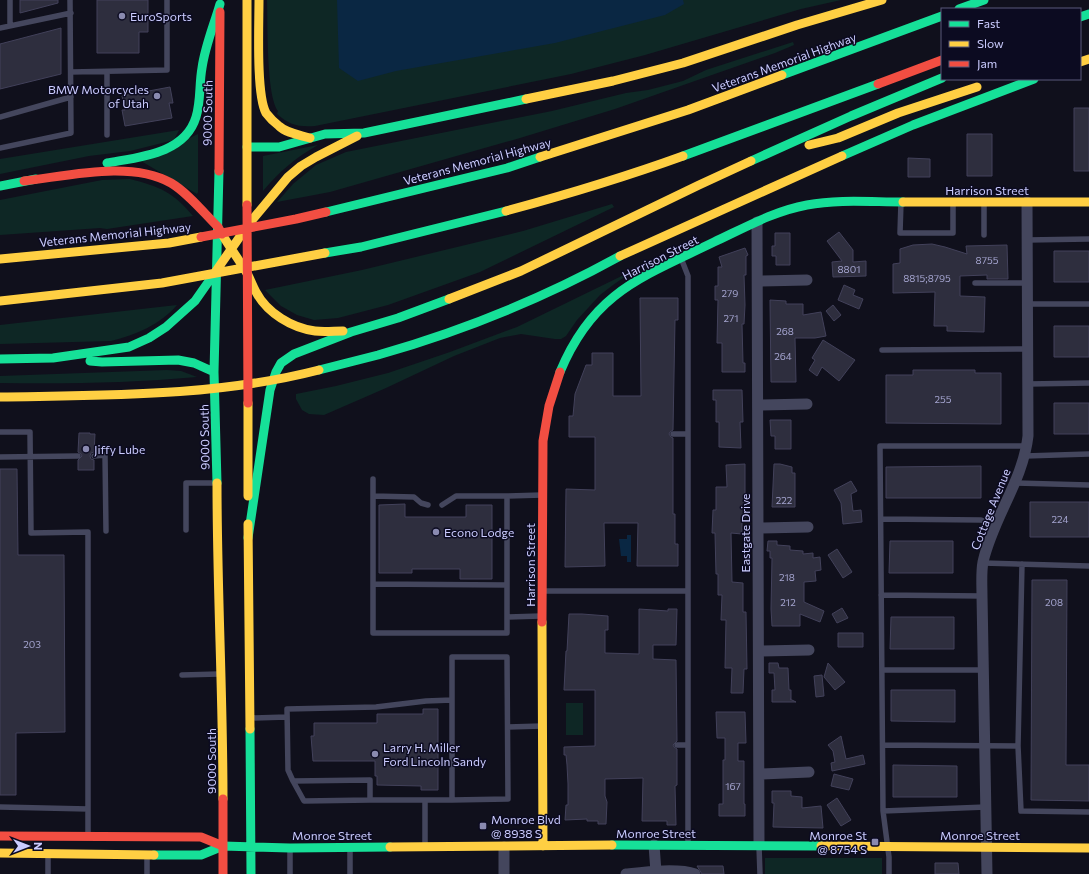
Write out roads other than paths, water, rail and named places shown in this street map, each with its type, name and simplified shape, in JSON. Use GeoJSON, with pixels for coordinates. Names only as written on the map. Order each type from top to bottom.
{"type":"FeatureCollection","features":[{"type":"Feature","properties":{"kind":"main road"},"geometry":{"type":"LineString","coordinates":[[247,0],[248,538],[251,874]]}},
{"type":"Feature","properties":{"kind":"main road"},"geometry":{"type":"LineString","coordinates":[[259,0],[260,81],[266,112],[279,127],[310,138]]}},
{"type":"Feature","properties":{"kind":"main road"},"geometry":{"type":"LineString","coordinates":[[247,147],[279,147],[325,134],[364,133],[613,81],[683,63],[797,25],[882,0]]}},
{"type":"Feature","properties":{"kind":"main road"},"geometry":{"type":"LineString","coordinates":[[962,8],[984,0]]}},
{"type":"Feature","properties":{"kind":"main road"},"geometry":{"type":"LineString","coordinates":[[0,186],[158,153],[183,140],[192,130],[196,118],[200,97],[202,66],[220,2]]}},
{"type":"Feature","properties":{"kind":"main road","name":"9000 South"},"geometry":{"type":"LineString","coordinates":[[220,2],[218,227],[214,372],[217,544],[222,674],[223,874]]}},
{"type":"Feature","properties":{"kind":"main road","name":"Veterans Memorial Highway"},"geometry":{"type":"LineString","coordinates":[[0,259],[169,243],[296,219],[507,168],[688,110],[941,16]]}},
{"type":"Feature","properties":{"kind":"main road"},"geometry":{"type":"LineString","coordinates":[[0,301],[162,283],[361,247],[457,224],[560,196],[647,169],[941,60]]}},
{"type":"Feature","properties":{"kind":"main road"},"geometry":{"type":"LineString","coordinates":[[248,538],[270,390],[280,363],[294,354],[351,332],[398,318],[521,271],[698,185],[850,116],[941,78]]}},
{"type":"Feature","properties":{"kind":"main road"},"geometry":{"type":"LineString","coordinates":[[0,397],[155,394],[247,385],[311,372],[419,342],[500,313],[555,289],[621,255],[722,209],[913,125],[1031,80]]}},
{"type":"Feature","properties":{"kind":"main road"},"geometry":{"type":"LineString","coordinates":[[765,155],[838,138],[898,113],[987,84]]}},
{"type":"Feature","properties":{"kind":"main road"},"geometry":{"type":"LineString","coordinates":[[53,358],[129,346],[149,338],[166,327],[195,301],[248,225],[288,177],[301,166],[316,157],[364,133]]}},
{"type":"Feature","properties":{"kind":"main road"},"geometry":{"type":"LineString","coordinates":[[24,181],[113,170],[147,174],[160,178],[172,184],[184,194],[218,227],[248,275],[256,293],[274,313],[293,325],[317,330],[351,332]]}},
{"type":"Feature","properties":{"kind":"main road","name":"Harrison Street"},"geometry":{"type":"LineString","coordinates":[[543,846],[542,495],[545,424],[553,391],[565,360],[577,337],[594,316],[612,297],[633,282],[656,269],[757,222],[798,207],[819,203],[1089,202]]}},
{"type":"Feature","properties":{"kind":"main road"},"geometry":{"type":"LineString","coordinates":[[0,359],[53,358],[102,362],[178,360],[194,363],[214,372]]}},
{"type":"Feature","properties":{"kind":"main road","name":"Monroe Street"},"geometry":{"type":"LineString","coordinates":[[0,836],[201,837],[223,846],[290,848],[759,845],[1089,848]]}},
{"type":"Feature","properties":{"kind":"main road","name":"Monroe Street"},"geometry":{"type":"LineString","coordinates":[[0,854],[201,855],[223,846]]}},
{"type":"Feature","properties":{"kind":"street","name":"Cottage Avenue"},"geometry":{"type":"LineString","coordinates":[[987,874],[982,596],[983,563],[1026,451],[1028,384],[1027,202]]}},
{"type":"Feature","properties":{"kind":"street","name":"Eastgate Drive"},"geometry":{"type":"LineString","coordinates":[[757,222],[759,845]]}},
{"type":"Feature","properties":{"kind":"street"},"geometry":{"type":"LineString","coordinates":[[758,281],[807,280]]}},
{"type":"Feature","properties":{"kind":"street"},"geometry":{"type":"LineString","coordinates":[[758,405],[808,404]]}},
{"type":"Feature","properties":{"kind":"street"},"geometry":{"type":"LineString","coordinates":[[758,528],[808,527]]}},
{"type":"Feature","properties":{"kind":"street"},"geometry":{"type":"LineString","coordinates":[[759,651],[809,650]]}},
{"type":"Feature","properties":{"kind":"street"},"geometry":{"type":"LineString","coordinates":[[759,774],[809,772]]}},
{"type":"Feature","properties":{"kind":"street"},"geometry":{"type":"LineString","coordinates":[[654,845],[656,872]]}},
{"type":"Feature","properties":{"kind":"street"},"geometry":{"type":"LineString","coordinates":[[504,847],[504,874]]}},
{"type":"Feature","properties":{"kind":"street"},"geometry":{"type":"LineString","coordinates":[[626,874],[656,872],[686,872],[695,874]]}},
{"type":"Feature","properties":{"kind":"lane"},"geometry":{"type":"LineString","coordinates":[[10,0],[10,25]]}},
{"type":"Feature","properties":{"kind":"lane"},"geometry":{"type":"LineString","coordinates":[[0,148],[71,133],[70,0]]}},
{"type":"Feature","properties":{"kind":"lane"},"geometry":{"type":"LineString","coordinates":[[71,72],[167,70],[167,0]]}},
{"type":"Feature","properties":{"kind":"lane"},"geometry":{"type":"LineString","coordinates":[[0,28],[70,12]]}},
{"type":"Feature","properties":{"kind":"lane"},"geometry":{"type":"LineString","coordinates":[[107,72],[107,135]]}},
{"type":"Feature","properties":{"kind":"lane"},"geometry":{"type":"LineString","coordinates":[[0,117],[71,96]]}},
{"type":"Feature","properties":{"kind":"lane"},"geometry":{"type":"LineString","coordinates":[[901,202],[900,233],[953,233],[953,202]]}},
{"type":"Feature","properties":{"kind":"lane"},"geometry":{"type":"LineString","coordinates":[[984,202],[984,235]]}},
{"type":"Feature","properties":{"kind":"lane"},"geometry":{"type":"LineString","coordinates":[[1027,240],[1089,239]]}},
{"type":"Feature","properties":{"kind":"lane"},"geometry":{"type":"LineString","coordinates":[[680,258],[688,276],[688,845]]}},
{"type":"Feature","properties":{"kind":"lane"},"geometry":{"type":"LineString","coordinates":[[975,283],[1027,283]]}},
{"type":"Feature","properties":{"kind":"lane"},"geometry":{"type":"LineString","coordinates":[[1027,304],[1089,304]]}},
{"type":"Feature","properties":{"kind":"lane"},"geometry":{"type":"LineString","coordinates":[[882,350],[1027,349]]}},
{"type":"Feature","properties":{"kind":"lane"},"geometry":{"type":"LineString","coordinates":[[1028,384],[1089,383]]}},
{"type":"Feature","properties":{"kind":"lane"},"geometry":{"type":"LineString","coordinates":[[0,432],[30,432],[31,533],[88,532],[88,837]]}},
{"type":"Feature","properties":{"kind":"lane"},"geometry":{"type":"LineString","coordinates":[[673,434],[688,434]]}},
{"type":"Feature","properties":{"kind":"lane"},"geometry":{"type":"LineString","coordinates":[[889,874],[889,857],[886,846],[883,811],[880,446],[1089,454]]}},
{"type":"Feature","properties":{"kind":"lane"},"geometry":{"type":"LineString","coordinates":[[94,456],[105,455],[106,531]]}},
{"type":"Feature","properties":{"kind":"lane"},"geometry":{"type":"LineString","coordinates":[[0,457],[78,456]]}},
{"type":"Feature","properties":{"kind":"lane"},"geometry":{"type":"LineString","coordinates":[[373,479],[374,633],[507,633],[507,496]]}},
{"type":"Feature","properties":{"kind":"lane"},"geometry":{"type":"LineString","coordinates":[[186,530],[186,483],[217,483]]}},
{"type":"Feature","properties":{"kind":"lane"},"geometry":{"type":"LineString","coordinates":[[1014,484],[1089,485]]}},
{"type":"Feature","properties":{"kind":"lane"},"geometry":{"type":"LineString","coordinates":[[442,505],[456,496],[542,495]]}},
{"type":"Feature","properties":{"kind":"lane"},"geometry":{"type":"LineString","coordinates":[[373,496],[414,497],[428,505]]}},
{"type":"Feature","properties":{"kind":"lane"},"geometry":{"type":"LineString","coordinates":[[881,519],[981,520],[996,526]]}},
{"type":"Feature","properties":{"kind":"lane"},"geometry":{"type":"LineString","coordinates":[[983,563],[1089,566]]}},
{"type":"Feature","properties":{"kind":"lane"},"geometry":{"type":"LineString","coordinates":[[1022,564],[1018,746],[1021,811],[1089,812]]}},
{"type":"Feature","properties":{"kind":"lane"},"geometry":{"type":"LineString","coordinates":[[374,584],[507,585]]}},
{"type":"Feature","properties":{"kind":"lane"},"geometry":{"type":"LineString","coordinates":[[543,591],[688,591]]}},
{"type":"Feature","properties":{"kind":"lane"},"geometry":{"type":"LineString","coordinates":[[881,595],[982,596]]}},
{"type":"Feature","properties":{"kind":"lane"},"geometry":{"type":"LineString","coordinates":[[507,617],[542,616]]}},
{"type":"Feature","properties":{"kind":"lane"},"geometry":{"type":"LineString","coordinates":[[452,700],[426,701],[376,707],[287,709],[288,770],[304,801],[452,800],[508,799],[507,657],[452,657],[452,700],[452,800]]}},
{"type":"Feature","properties":{"kind":"lane"},"geometry":{"type":"LineString","coordinates":[[882,670],[984,670]]}},
{"type":"Feature","properties":{"kind":"lane"},"geometry":{"type":"LineString","coordinates":[[182,675],[222,674]]}},
{"type":"Feature","properties":{"kind":"lane"},"geometry":{"type":"LineString","coordinates":[[250,718],[287,717]]}},
{"type":"Feature","properties":{"kind":"lane"},"geometry":{"type":"LineString","coordinates":[[508,727],[542,726]]}},
{"type":"Feature","properties":{"kind":"lane"},"geometry":{"type":"LineString","coordinates":[[677,745],[688,744]]}},
{"type":"Feature","properties":{"kind":"lane"},"geometry":{"type":"LineString","coordinates":[[883,745],[1018,746]]}},
{"type":"Feature","properties":{"kind":"lane"},"geometry":{"type":"LineString","coordinates":[[293,781],[370,780],[370,800]]}},
{"type":"Feature","properties":{"kind":"lane"},"geometry":{"type":"LineString","coordinates":[[425,800],[425,847]]}},
{"type":"Feature","properties":{"kind":"lane"},"geometry":{"type":"LineString","coordinates":[[0,807],[88,809]]}},
{"type":"Feature","properties":{"kind":"lane"},"geometry":{"type":"LineString","coordinates":[[883,811],[986,807]]}},
{"type":"Feature","properties":{"kind":"lane"},"geometry":{"type":"LineString","coordinates":[[759,845],[760,874]]}},
{"type":"Feature","properties":{"kind":"lane"},"geometry":{"type":"LineString","coordinates":[[350,847],[350,874]]}},
{"type":"Feature","properties":{"kind":"lane"},"geometry":{"type":"LineString","coordinates":[[290,848],[290,874]]}},
{"type":"Feature","properties":{"kind":"lane"},"geometry":{"type":"LineString","coordinates":[[48,854],[48,874]]}},
{"type":"Feature","properties":{"kind":"lane"},"geometry":{"type":"LineString","coordinates":[[147,855],[147,874]]}},
{"type":"Feature","properties":{"kind":"water"},"geometry":{"type":"Polygon","coordinates":[[[337,0],[683,0],[684,4],[665,15],[555,43],[396,71],[358,81],[339,68],[337,0]]]}},
{"type":"Feature","properties":{"kind":"water"},"geometry":{"type":"Polygon","coordinates":[[[627,535],[631,535],[631,562],[627,562],[627,556],[621,556],[619,539],[627,539],[627,535]]]}},
{"type":"Feature","properties":{"kind":"place","name":"EuroSports"},"geometry":{"type":"Point","coordinates":[122,16]}},
{"type":"Feature","properties":{"kind":"place","name":"BMW Motorcycles of Utah"},"geometry":{"type":"Point","coordinates":[157,96]}},
{"type":"Feature","properties":{"kind":"place","name":"Jiffy Lube"},"geometry":{"type":"Point","coordinates":[86,449]}},
{"type":"Feature","properties":{"kind":"place","name":"Econo Lodge"},"geometry":{"type":"Point","coordinates":[436,532]}},
{"type":"Feature","properties":{"kind":"place","name":"Larry H. Miller Ford Lincoln Sandy"},"geometry":{"type":"Point","coordinates":[375,754]}},
{"type":"Feature","properties":{"kind":"place","name":"Monroe Blvd @ 8938 S"},"geometry":{"type":"Point","coordinates":[483,826]}},
{"type":"Feature","properties":{"kind":"place","name":"Monroe St @ 8754 S"},"geometry":{"type":"Point","coordinates":[875,842]}}]}
